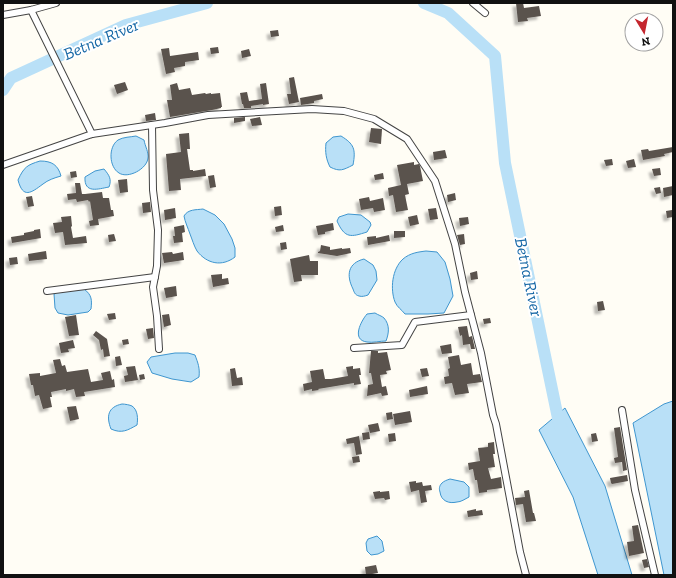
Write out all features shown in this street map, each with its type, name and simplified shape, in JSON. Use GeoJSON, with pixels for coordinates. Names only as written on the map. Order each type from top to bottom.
{"type":"FeatureCollection","features":[{"type":"Feature","properties":{"kind":"street"},"geometry":{"type":"LineString","coordinates":[[3,15],[31,10],[56,3]]}},
{"type":"Feature","properties":{"kind":"street"},"geometry":{"type":"LineString","coordinates":[[472,3],[485,13]]}},
{"type":"Feature","properties":{"kind":"street"},"geometry":{"type":"LineString","coordinates":[[31,10],[92,134]]}},
{"type":"Feature","properties":{"kind":"street"},"geometry":{"type":"LineString","coordinates":[[3,165],[92,134],[208,115],[312,109],[344,111],[374,119],[408,139],[435,181],[455,244],[481,353],[520,552],[526,575]]}},
{"type":"Feature","properties":{"kind":"street"},"geometry":{"type":"LineString","coordinates":[[152,125],[153,190],[158,230],[157,266],[153,287],[159,349]]}},
{"type":"Feature","properties":{"kind":"street"},"geometry":{"type":"LineString","coordinates":[[47,291],[155,277]]}},
{"type":"Feature","properties":{"kind":"street"},"geometry":{"type":"LineString","coordinates":[[354,348],[402,345],[415,322],[471,315]]}},
{"type":"Feature","properties":{"kind":"street"},"geometry":{"type":"LineString","coordinates":[[622,410],[635,490],[655,575]]}},
{"type":"Feature","properties":{"kind":"water"},"geometry":{"type":"Polygon","coordinates":[[[136,136],[144,140],[148,154],[147,162],[136,172],[123,175],[113,166],[111,152],[118,140],[136,136]]]}},
{"type":"Feature","properties":{"kind":"water"},"geometry":{"type":"Polygon","coordinates":[[[341,136],[351,144],[353,148],[353,165],[344,169],[336,170],[330,167],[326,152],[326,143],[333,137],[341,136]]]}},
{"type":"Feature","properties":{"kind":"water"},"geometry":{"type":"Polygon","coordinates":[[[40,161],[54,164],[61,176],[47,181],[31,192],[25,192],[22,190],[18,180],[26,167],[40,161]]]}},
{"type":"Feature","properties":{"kind":"water"},"geometry":{"type":"Polygon","coordinates":[[[104,169],[110,177],[109,187],[100,189],[89,188],[85,182],[85,177],[95,171],[104,169]]]}},
{"type":"Feature","properties":{"kind":"water"},"geometry":{"type":"Polygon","coordinates":[[[203,209],[215,215],[224,224],[232,239],[235,248],[235,257],[230,260],[215,263],[205,259],[197,251],[184,216],[190,211],[203,209]]]}},
{"type":"Feature","properties":{"kind":"water"},"geometry":{"type":"Polygon","coordinates":[[[348,214],[361,215],[370,222],[371,225],[367,232],[357,235],[346,234],[337,221],[339,217],[348,214]]]}},
{"type":"Feature","properties":{"kind":"water"},"geometry":{"type":"Polygon","coordinates":[[[426,251],[437,252],[445,262],[453,296],[444,313],[405,314],[398,307],[393,297],[392,285],[396,268],[408,255],[426,251]]]}},
{"type":"Feature","properties":{"kind":"water"},"geometry":{"type":"Polygon","coordinates":[[[364,259],[373,265],[376,271],[377,280],[368,295],[361,296],[354,292],[349,274],[355,263],[364,259]]]}},
{"type":"Feature","properties":{"kind":"water"},"geometry":{"type":"Polygon","coordinates":[[[84,289],[89,293],[91,300],[91,309],[88,312],[68,315],[58,313],[55,308],[54,294],[59,291],[84,289]]]}},
{"type":"Feature","properties":{"kind":"water"},"geometry":{"type":"Polygon","coordinates":[[[375,313],[384,318],[387,323],[388,332],[386,341],[362,341],[358,334],[360,325],[367,314],[375,313]]]}},
{"type":"Feature","properties":{"kind":"water"},"geometry":{"type":"Polygon","coordinates":[[[175,353],[188,353],[195,355],[199,377],[191,382],[172,379],[152,373],[147,362],[151,357],[175,353]]]}},
{"type":"Feature","properties":{"kind":"water"},"geometry":{"type":"Polygon","coordinates":[[[673,401],[673,575],[664,575],[633,423],[664,404],[673,401]]]}},
{"type":"Feature","properties":{"kind":"water"},"geometry":{"type":"Polygon","coordinates":[[[122,404],[130,405],[134,408],[137,415],[137,425],[125,431],[111,429],[109,413],[114,407],[122,404]]]}},
{"type":"Feature","properties":{"kind":"water"},"geometry":{"type":"Polygon","coordinates":[[[565,408],[605,486],[632,575],[598,575],[573,497],[539,430],[565,408]]]}},
{"type":"Feature","properties":{"kind":"water"},"geometry":{"type":"Polygon","coordinates":[[[450,479],[464,482],[469,487],[469,497],[460,502],[454,503],[444,500],[439,490],[440,486],[443,482],[450,479]]]}},
{"type":"Feature","properties":{"kind":"water"},"geometry":{"type":"Polygon","coordinates":[[[377,536],[382,541],[384,551],[371,555],[367,551],[366,543],[368,539],[377,536]]]}},
{"type":"Feature","properties":{"kind":"building"},"geometry":{"type":"Polygon","coordinates":[[[516,3],[523,3],[524,8],[539,6],[541,16],[527,18],[528,21],[518,22],[516,3]]]}},
{"type":"Feature","properties":{"kind":"building"},"geometry":{"type":"Polygon","coordinates":[[[278,30],[279,36],[271,37],[270,31],[278,30]]]}},
{"type":"Feature","properties":{"kind":"building"},"geometry":{"type":"Polygon","coordinates":[[[218,47],[219,53],[211,54],[210,48],[218,47]]]}},
{"type":"Feature","properties":{"kind":"building"},"geometry":{"type":"Polygon","coordinates":[[[169,48],[170,56],[198,52],[199,60],[185,62],[185,66],[174,68],[175,72],[166,74],[161,49],[169,48]]]}},
{"type":"Feature","properties":{"kind":"building"},"geometry":{"type":"Polygon","coordinates":[[[249,49],[251,56],[242,58],[241,51],[249,49]]]}},
{"type":"Feature","properties":{"kind":"building"},"geometry":{"type":"Polygon","coordinates":[[[294,77],[299,102],[289,104],[287,94],[291,94],[289,78],[294,77]]]}},
{"type":"Feature","properties":{"kind":"building"},"geometry":{"type":"Polygon","coordinates":[[[125,82],[128,90],[117,94],[114,85],[125,82]]]}},
{"type":"Feature","properties":{"kind":"building"},"geometry":{"type":"Polygon","coordinates":[[[177,83],[179,90],[190,88],[192,95],[220,93],[222,107],[170,117],[167,100],[172,100],[170,85],[177,83]]]}},
{"type":"Feature","properties":{"kind":"building"},"geometry":{"type":"Polygon","coordinates":[[[266,83],[269,104],[244,108],[240,93],[247,92],[249,101],[262,99],[260,84],[266,83]]]}},
{"type":"Feature","properties":{"kind":"building"},"geometry":{"type":"Polygon","coordinates":[[[322,94],[323,99],[314,101],[314,103],[301,105],[300,98],[322,94]]]}},
{"type":"Feature","properties":{"kind":"building"},"geometry":{"type":"Polygon","coordinates":[[[155,113],[156,120],[146,121],[145,115],[155,113]]]}},
{"type":"Feature","properties":{"kind":"building"},"geometry":{"type":"Polygon","coordinates":[[[245,117],[245,121],[234,123],[234,118],[245,117]]]}},
{"type":"Feature","properties":{"kind":"building"},"geometry":{"type":"Polygon","coordinates":[[[260,117],[262,125],[252,126],[250,119],[260,117]]]}},
{"type":"Feature","properties":{"kind":"building"},"geometry":{"type":"Polygon","coordinates":[[[371,128],[382,129],[381,144],[369,142],[371,128]]]}},
{"type":"Feature","properties":{"kind":"building"},"geometry":{"type":"Polygon","coordinates":[[[189,133],[190,149],[187,149],[190,170],[205,169],[206,176],[180,179],[181,190],[169,191],[166,154],[181,152],[179,134],[189,133]]]}},
{"type":"Feature","properties":{"kind":"building"},"geometry":{"type":"Polygon","coordinates":[[[673,147],[673,152],[664,154],[665,156],[643,160],[641,150],[648,149],[649,151],[673,147]]]}},
{"type":"Feature","properties":{"kind":"building"},"geometry":{"type":"Polygon","coordinates":[[[445,150],[447,158],[434,160],[433,152],[445,150]]]}},
{"type":"Feature","properties":{"kind":"building"},"geometry":{"type":"Polygon","coordinates":[[[612,159],[613,165],[606,166],[604,160],[612,159]]]}},
{"type":"Feature","properties":{"kind":"building"},"geometry":{"type":"Polygon","coordinates":[[[634,159],[636,167],[628,168],[626,161],[634,159]]]}},
{"type":"Feature","properties":{"kind":"building"},"geometry":{"type":"Polygon","coordinates":[[[414,162],[414,165],[419,164],[420,166],[423,181],[407,184],[409,194],[405,195],[408,210],[396,212],[393,195],[389,196],[388,188],[401,185],[397,165],[414,162]]]}},
{"type":"Feature","properties":{"kind":"building"},"geometry":{"type":"Polygon","coordinates":[[[660,168],[661,175],[654,176],[652,169],[660,168]]]}},
{"type":"Feature","properties":{"kind":"building"},"geometry":{"type":"Polygon","coordinates":[[[76,171],[77,177],[71,178],[70,172],[76,171]]]}},
{"type":"Feature","properties":{"kind":"building"},"geometry":{"type":"Polygon","coordinates":[[[383,173],[384,179],[375,180],[374,175],[383,173]]]}},
{"type":"Feature","properties":{"kind":"building"},"geometry":{"type":"Polygon","coordinates":[[[214,175],[216,187],[210,188],[208,176],[214,175]]]}},
{"type":"Feature","properties":{"kind":"building"},"geometry":{"type":"Polygon","coordinates":[[[127,179],[128,192],[120,193],[118,180],[127,179]]]}},
{"type":"Feature","properties":{"kind":"building"},"geometry":{"type":"Polygon","coordinates":[[[75,183],[80,183],[82,194],[102,192],[103,198],[109,198],[111,210],[113,210],[114,216],[98,219],[99,225],[90,226],[89,221],[93,220],[90,201],[77,202],[76,199],[68,200],[67,194],[76,193],[75,183]]]}},
{"type":"Feature","properties":{"kind":"building"},"geometry":{"type":"Polygon","coordinates":[[[673,186],[673,195],[664,197],[663,188],[673,186]]]}},
{"type":"Feature","properties":{"kind":"building"},"geometry":{"type":"Polygon","coordinates":[[[660,187],[661,193],[656,194],[654,188],[660,187]]]}},
{"type":"Feature","properties":{"kind":"building"},"geometry":{"type":"Polygon","coordinates":[[[455,193],[456,200],[448,202],[447,195],[455,193]]]}},
{"type":"Feature","properties":{"kind":"building"},"geometry":{"type":"Polygon","coordinates":[[[32,196],[34,206],[28,207],[26,197],[32,196]]]}},
{"type":"Feature","properties":{"kind":"building"},"geometry":{"type":"Polygon","coordinates":[[[369,197],[370,201],[383,198],[385,210],[374,212],[373,208],[361,210],[359,199],[369,197]]]}},
{"type":"Feature","properties":{"kind":"building"},"geometry":{"type":"Polygon","coordinates":[[[150,202],[151,212],[143,213],[142,203],[150,202]]]}},
{"type":"Feature","properties":{"kind":"building"},"geometry":{"type":"Polygon","coordinates":[[[281,206],[282,215],[275,216],[274,207],[281,206]]]}},
{"type":"Feature","properties":{"kind":"building"},"geometry":{"type":"Polygon","coordinates":[[[175,208],[176,218],[165,220],[164,210],[175,208]]]}},
{"type":"Feature","properties":{"kind":"building"},"geometry":{"type":"Polygon","coordinates":[[[436,208],[438,219],[430,220],[428,209],[436,208]]]}},
{"type":"Feature","properties":{"kind":"building"},"geometry":{"type":"Polygon","coordinates":[[[672,210],[673,217],[667,218],[666,211],[672,210]]]}},
{"type":"Feature","properties":{"kind":"building"},"geometry":{"type":"Polygon","coordinates":[[[417,215],[419,224],[410,226],[408,217],[417,215]]]}},
{"type":"Feature","properties":{"kind":"building"},"geometry":{"type":"Polygon","coordinates":[[[71,216],[73,238],[86,236],[87,243],[65,245],[63,232],[55,233],[53,223],[62,222],[61,217],[71,216]]]}},
{"type":"Feature","properties":{"kind":"building"},"geometry":{"type":"Polygon","coordinates":[[[468,217],[469,224],[460,226],[459,218],[468,217]]]}},
{"type":"Feature","properties":{"kind":"building"},"geometry":{"type":"Polygon","coordinates":[[[333,223],[334,230],[318,235],[316,226],[333,223]]]}},
{"type":"Feature","properties":{"kind":"building"},"geometry":{"type":"Polygon","coordinates":[[[184,225],[185,232],[182,233],[183,242],[174,243],[174,227],[184,225]]]}},
{"type":"Feature","properties":{"kind":"building"},"geometry":{"type":"Polygon","coordinates":[[[283,225],[284,231],[276,232],[275,227],[283,225]]]}},
{"type":"Feature","properties":{"kind":"building"},"geometry":{"type":"Polygon","coordinates":[[[40,229],[41,238],[12,243],[11,237],[24,235],[24,233],[40,229]]]}},
{"type":"Feature","properties":{"kind":"building"},"geometry":{"type":"Polygon","coordinates":[[[394,231],[405,231],[405,237],[394,238],[394,231]]]}},
{"type":"Feature","properties":{"kind":"building"},"geometry":{"type":"Polygon","coordinates":[[[114,234],[116,241],[109,242],[108,235],[114,234]]]}},
{"type":"Feature","properties":{"kind":"building"},"geometry":{"type":"Polygon","coordinates":[[[464,234],[465,244],[460,245],[457,235],[464,234]]]}},
{"type":"Feature","properties":{"kind":"building"},"geometry":{"type":"Polygon","coordinates":[[[389,235],[390,241],[368,245],[367,237],[376,236],[376,238],[389,235]]]}},
{"type":"Feature","properties":{"kind":"building"},"geometry":{"type":"Polygon","coordinates":[[[286,242],[287,249],[281,250],[280,243],[286,242]]]}},
{"type":"Feature","properties":{"kind":"building"},"geometry":{"type":"Polygon","coordinates":[[[321,245],[330,247],[330,250],[350,248],[351,253],[337,256],[318,253],[321,245]]]}},
{"type":"Feature","properties":{"kind":"building"},"geometry":{"type":"Polygon","coordinates":[[[46,251],[47,259],[29,261],[28,254],[46,251]]]}},
{"type":"Feature","properties":{"kind":"building"},"geometry":{"type":"Polygon","coordinates":[[[172,252],[173,254],[183,252],[184,260],[164,263],[162,253],[172,252]]]}},
{"type":"Feature","properties":{"kind":"building"},"geometry":{"type":"Polygon","coordinates":[[[309,255],[310,261],[318,261],[318,275],[301,275],[302,281],[294,282],[290,259],[309,255]]]}},
{"type":"Feature","properties":{"kind":"building"},"geometry":{"type":"Polygon","coordinates":[[[17,257],[18,264],[10,265],[9,258],[17,257]]]}},
{"type":"Feature","properties":{"kind":"building"},"geometry":{"type":"Polygon","coordinates":[[[477,271],[478,279],[471,280],[470,273],[477,271]]]}},
{"type":"Feature","properties":{"kind":"building"},"geometry":{"type":"Polygon","coordinates":[[[222,274],[222,279],[228,278],[229,284],[213,287],[211,275],[222,274]]]}},
{"type":"Feature","properties":{"kind":"building"},"geometry":{"type":"Polygon","coordinates":[[[176,286],[177,296],[166,298],[164,288],[176,286]]]}},
{"type":"Feature","properties":{"kind":"building"},"geometry":{"type":"Polygon","coordinates":[[[603,301],[605,310],[598,311],[597,302],[603,301]]]}},
{"type":"Feature","properties":{"kind":"building"},"geometry":{"type":"Polygon","coordinates":[[[115,313],[116,319],[109,320],[107,314],[115,313]]]}},
{"type":"Feature","properties":{"kind":"building"},"geometry":{"type":"Polygon","coordinates":[[[169,314],[171,325],[164,327],[162,315],[169,314]]]}},
{"type":"Feature","properties":{"kind":"building"},"geometry":{"type":"Polygon","coordinates":[[[76,315],[79,335],[69,336],[65,317],[76,315]]]}},
{"type":"Feature","properties":{"kind":"building"},"geometry":{"type":"Polygon","coordinates":[[[490,318],[491,323],[484,324],[483,319],[490,318]]]}},
{"type":"Feature","properties":{"kind":"building"},"geometry":{"type":"Polygon","coordinates":[[[467,326],[469,337],[472,336],[475,349],[471,349],[470,344],[463,345],[462,335],[460,336],[458,327],[467,326]]]}},
{"type":"Feature","properties":{"kind":"building"},"geometry":{"type":"Polygon","coordinates":[[[153,328],[154,338],[148,339],[146,329],[153,328]]]}},
{"type":"Feature","properties":{"kind":"building"},"geometry":{"type":"Polygon","coordinates":[[[96,331],[107,339],[110,356],[104,357],[103,349],[101,350],[99,340],[93,335],[96,331]]]}},
{"type":"Feature","properties":{"kind":"building"},"geometry":{"type":"Polygon","coordinates":[[[128,339],[129,344],[123,345],[122,340],[128,339]]]}},
{"type":"Feature","properties":{"kind":"building"},"geometry":{"type":"Polygon","coordinates":[[[73,340],[75,348],[68,349],[69,352],[61,353],[59,343],[73,340]]]}},
{"type":"Feature","properties":{"kind":"building"},"geometry":{"type":"Polygon","coordinates":[[[451,344],[452,353],[442,354],[440,346],[451,344]]]}},
{"type":"Feature","properties":{"kind":"building"},"geometry":{"type":"Polygon","coordinates":[[[371,351],[378,351],[378,353],[387,352],[391,370],[386,371],[387,374],[380,375],[382,387],[386,386],[388,395],[382,396],[381,393],[367,396],[368,385],[373,384],[371,373],[369,373],[371,351]]]}},
{"type":"Feature","properties":{"kind":"building"},"geometry":{"type":"Polygon","coordinates":[[[459,355],[461,365],[471,363],[473,375],[480,374],[482,382],[467,384],[469,393],[455,395],[452,383],[445,384],[444,377],[449,376],[448,369],[450,368],[448,357],[459,355]]]}},
{"type":"Feature","properties":{"kind":"building"},"geometry":{"type":"Polygon","coordinates":[[[120,356],[122,365],[116,366],[115,357],[120,356]]]}},
{"type":"Feature","properties":{"kind":"building"},"geometry":{"type":"Polygon","coordinates":[[[60,359],[62,366],[65,365],[67,372],[88,369],[91,382],[103,380],[101,373],[110,371],[112,380],[114,379],[115,387],[84,392],[85,396],[76,397],[74,389],[51,392],[52,397],[50,397],[52,407],[43,409],[39,395],[35,396],[29,374],[40,373],[40,376],[56,373],[53,360],[60,359]]]}},
{"type":"Feature","properties":{"kind":"building"},"geometry":{"type":"Polygon","coordinates":[[[135,366],[138,380],[125,382],[124,376],[128,375],[126,367],[135,366]]]}},
{"type":"Feature","properties":{"kind":"building"},"geometry":{"type":"Polygon","coordinates":[[[353,366],[353,369],[360,368],[361,375],[359,375],[361,384],[354,385],[354,383],[318,389],[319,390],[312,391],[312,389],[304,391],[303,384],[312,382],[310,371],[323,369],[325,379],[331,379],[348,376],[346,367],[353,366]]]}},
{"type":"Feature","properties":{"kind":"building"},"geometry":{"type":"Polygon","coordinates":[[[235,368],[237,378],[242,377],[243,385],[232,386],[230,369],[235,368]]]}},
{"type":"Feature","properties":{"kind":"building"},"geometry":{"type":"Polygon","coordinates":[[[427,368],[429,376],[422,377],[420,369],[427,368]]]}},
{"type":"Feature","properties":{"kind":"building"},"geometry":{"type":"Polygon","coordinates":[[[144,374],[145,379],[140,380],[139,375],[144,374]]]}},
{"type":"Feature","properties":{"kind":"building"},"geometry":{"type":"Polygon","coordinates":[[[427,386],[428,394],[410,397],[409,390],[427,386]]]}},
{"type":"Feature","properties":{"kind":"building"},"geometry":{"type":"Polygon","coordinates":[[[76,406],[79,419],[70,421],[67,407],[76,406]]]}},
{"type":"Feature","properties":{"kind":"building"},"geometry":{"type":"Polygon","coordinates":[[[410,411],[412,422],[395,425],[393,414],[410,411]]]}},
{"type":"Feature","properties":{"kind":"building"},"geometry":{"type":"Polygon","coordinates":[[[392,412],[393,419],[387,420],[386,413],[392,412]]]}},
{"type":"Feature","properties":{"kind":"building"},"geometry":{"type":"Polygon","coordinates":[[[378,423],[380,431],[370,433],[368,425],[378,423]]]}},
{"type":"Feature","properties":{"kind":"building"},"geometry":{"type":"Polygon","coordinates":[[[620,427],[627,470],[623,471],[622,462],[615,463],[614,458],[618,457],[614,428],[620,427]]]}},
{"type":"Feature","properties":{"kind":"building"},"geometry":{"type":"Polygon","coordinates":[[[369,432],[370,439],[363,440],[362,433],[369,432]]]}},
{"type":"Feature","properties":{"kind":"building"},"geometry":{"type":"Polygon","coordinates":[[[395,433],[396,441],[389,442],[388,434],[395,433]]]}},
{"type":"Feature","properties":{"kind":"building"},"geometry":{"type":"Polygon","coordinates":[[[596,433],[598,441],[592,442],[591,434],[596,433]]]}},
{"type":"Feature","properties":{"kind":"building"},"geometry":{"type":"Polygon","coordinates":[[[359,436],[362,454],[356,455],[354,443],[347,444],[346,439],[359,436]]]}},
{"type":"Feature","properties":{"kind":"building"},"geometry":{"type":"Polygon","coordinates":[[[494,442],[495,454],[493,454],[495,467],[488,468],[491,479],[501,477],[502,488],[487,490],[487,492],[479,493],[477,480],[475,480],[473,469],[469,470],[468,463],[480,461],[478,448],[488,447],[488,443],[494,442]]]}},
{"type":"Feature","properties":{"kind":"building"},"geometry":{"type":"Polygon","coordinates":[[[359,456],[360,462],[353,463],[352,457],[359,456]]]}},
{"type":"Feature","properties":{"kind":"building"},"geometry":{"type":"Polygon","coordinates":[[[627,475],[628,481],[611,483],[610,478],[627,475]]]}},
{"type":"Feature","properties":{"kind":"building"},"geometry":{"type":"Polygon","coordinates":[[[416,481],[416,483],[422,482],[423,486],[431,485],[432,490],[425,491],[427,502],[421,503],[419,490],[411,492],[409,482],[416,481]]]}},
{"type":"Feature","properties":{"kind":"building"},"geometry":{"type":"Polygon","coordinates":[[[529,490],[536,521],[526,522],[523,504],[516,505],[515,498],[525,497],[524,491],[529,490]]]}},
{"type":"Feature","properties":{"kind":"building"},"geometry":{"type":"Polygon","coordinates":[[[389,491],[390,499],[375,499],[373,492],[389,491]]]}},
{"type":"Feature","properties":{"kind":"building"},"geometry":{"type":"Polygon","coordinates":[[[476,509],[476,511],[482,510],[483,515],[468,517],[467,511],[476,509]]]}},
{"type":"Feature","properties":{"kind":"building"},"geometry":{"type":"Polygon","coordinates":[[[638,525],[644,553],[629,556],[627,542],[634,541],[632,526],[638,525]]]}},
{"type":"Feature","properties":{"kind":"building"},"geometry":{"type":"Polygon","coordinates":[[[647,559],[649,567],[644,568],[642,560],[647,559]]]}},
{"type":"Feature","properties":{"kind":"building"},"geometry":{"type":"Polygon","coordinates":[[[376,565],[378,573],[366,575],[365,567],[376,565]]]}},
{"type":"Feature","properties":{"kind":"waterway","name":"Betna River"},"geometry":{"type":"LineString","coordinates":[[3,90],[11,78],[126,25],[207,3]]}},
{"type":"Feature","properties":{"kind":"waterway","name":"Betna River"},"geometry":{"type":"LineString","coordinates":[[424,3],[448,13],[495,56],[505,163],[559,423],[562,430]]}}]}
